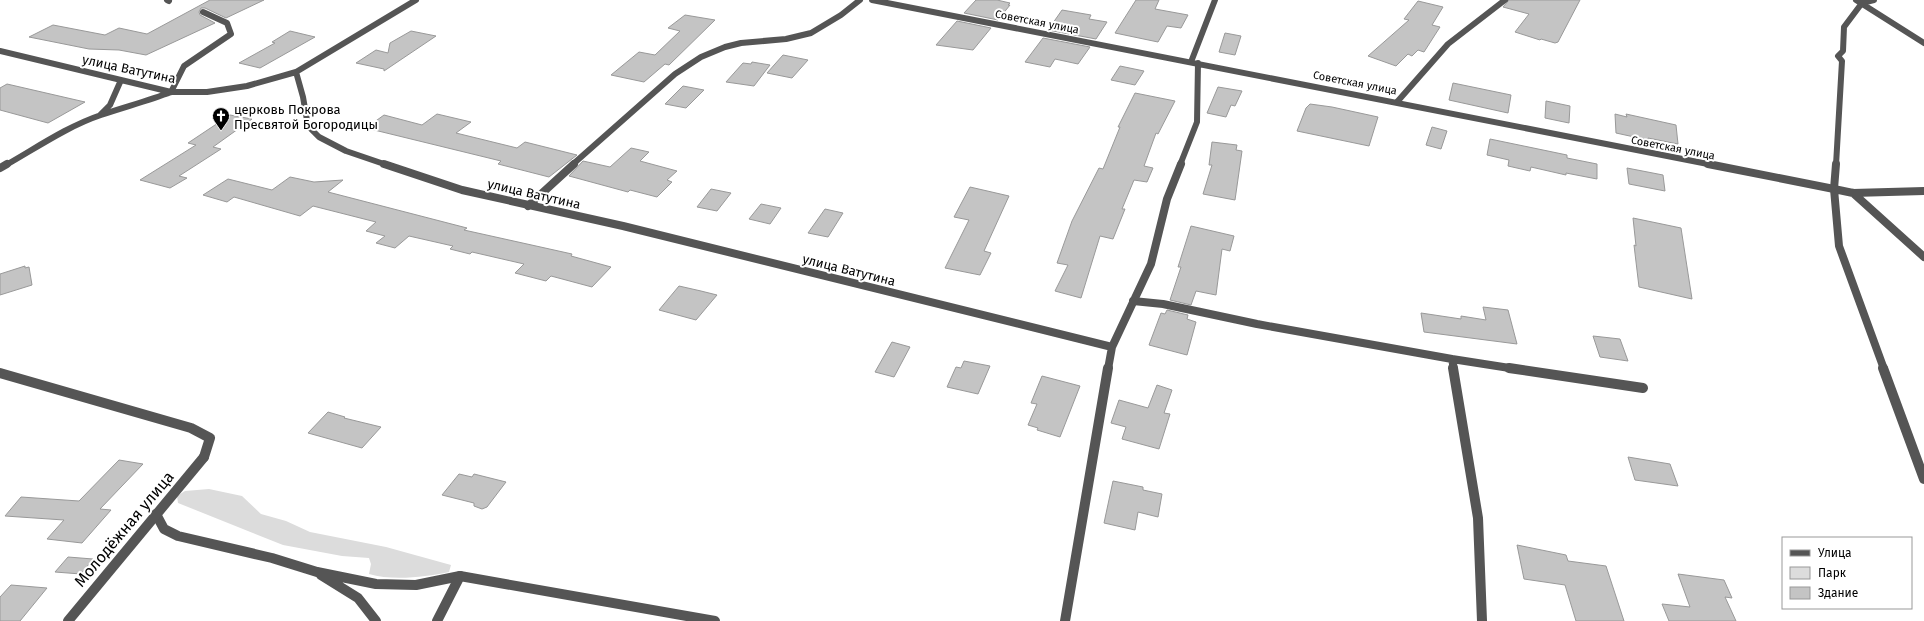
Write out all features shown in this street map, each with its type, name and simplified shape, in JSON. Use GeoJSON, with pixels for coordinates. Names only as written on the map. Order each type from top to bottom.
{"type":"FeatureCollection","features":[{"type":"Feature","properties":{"kind":"street"},"geometry":{"type":"LineString","coordinates":[[296,72],[416,0]]}},
{"type":"Feature","properties":{"kind":"street"},"geometry":{"type":"LineString","coordinates":[[528,206],[596,143],[675,74],[701,58],[725,47],[741,43],[786,40],[811,33],[841,15],[860,0]]}},
{"type":"Feature","properties":{"kind":"street","name":"Советская улица"},"geometry":{"type":"LineString","coordinates":[[872,0],[1194,62],[1853,193],[1924,190]]}},
{"type":"Feature","properties":{"kind":"street"},"geometry":{"type":"LineString","coordinates":[[1065,621],[1112,347],[1151,264],[1167,199],[1197,122],[1194,62],[1215,0]]}},
{"type":"Feature","properties":{"kind":"street"},"geometry":{"type":"LineString","coordinates":[[1397,102],[1448,44],[1505,0]]}},
{"type":"Feature","properties":{"kind":"street"},"geometry":{"type":"LineString","coordinates":[[1859,2],[1874,0]]}},
{"type":"Feature","properties":{"kind":"street"},"geometry":{"type":"LineString","coordinates":[[1859,2],[1924,43]]}},
{"type":"Feature","properties":{"kind":"street"},"geometry":{"type":"LineString","coordinates":[[1859,2],[1844,26],[1843,51],[1838,56],[1842,61],[1834,189],[1839,246],[1924,478]]}},
{"type":"Feature","properties":{"kind":"street"},"geometry":{"type":"LineString","coordinates":[[0,168],[70,129],[100,115],[146,102],[171,92],[184,66],[231,34],[227,23],[203,12]]}},
{"type":"Feature","properties":{"kind":"street","name":"улица Ватутина"},"geometry":{"type":"LineString","coordinates":[[0,52],[171,92],[207,92],[247,86],[296,72],[303,97],[308,126],[319,137],[346,151],[462,190],[528,206],[623,226],[1112,347]]}},
{"type":"Feature","properties":{"kind":"street"},"geometry":{"type":"LineString","coordinates":[[100,115],[110,105],[121,80]]}},
{"type":"Feature","properties":{"kind":"street"},"geometry":{"type":"LineString","coordinates":[[1853,193],[1924,257]]}},
{"type":"Feature","properties":{"kind":"street"},"geometry":{"type":"LineString","coordinates":[[1133,301],[1163,304],[1257,324],[1452,359],[1643,388]]}},
{"type":"Feature","properties":{"kind":"street"},"geometry":{"type":"LineString","coordinates":[[1452,359],[1478,518],[1482,621]]}},
{"type":"Feature","properties":{"kind":"street","name":"Молодёжная улица"},"geometry":{"type":"LineString","coordinates":[[0,373],[42,382],[130,411],[196,429],[210,438],[204,457],[68,621]]}},
{"type":"Feature","properties":{"kind":"street"},"geometry":{"type":"LineString","coordinates":[[156,514],[164,529],[178,536],[272,558],[317,572],[376,584],[416,585],[460,576],[714,621]]}},
{"type":"Feature","properties":{"kind":"street"},"geometry":{"type":"LineString","coordinates":[[317,572],[358,598],[376,621]]}},
{"type":"Feature","properties":{"kind":"street"},"geometry":{"type":"LineString","coordinates":[[437,621],[460,576]]}},
{"type":"Feature","properties":{"kind":"green space"},"geometry":{"type":"Polygon","coordinates":[[[209,489],[242,496],[261,514],[286,521],[310,532],[386,547],[451,565],[449,572],[419,577],[399,578],[369,574],[371,564],[369,558],[342,556],[283,545],[178,503],[177,496],[185,491],[209,489]]]}},
{"type":"Feature","properties":{"kind":"building"},"geometry":{"type":"Polygon","coordinates":[[[210,0],[264,0],[226,18],[205,8],[201,8],[199,12],[200,15],[215,23],[146,55],[119,50],[89,49],[29,37],[53,25],[105,35],[119,28],[147,34],[210,0]]]}},
{"type":"Feature","properties":{"kind":"building"},"geometry":{"type":"Polygon","coordinates":[[[976,0],[997,0],[1010,3],[1008,5],[1010,5],[998,20],[964,13],[976,0]]]}},
{"type":"Feature","properties":{"kind":"building"},"geometry":{"type":"Polygon","coordinates":[[[1136,0],[1159,0],[1155,9],[1188,15],[1181,28],[1167,26],[1158,42],[1115,33],[1136,0]]]}},
{"type":"Feature","properties":{"kind":"building"},"geometry":{"type":"Polygon","coordinates":[[[1509,0],[1580,0],[1558,42],[1555,43],[1515,32],[1529,14],[1503,7],[1509,0]]]}},
{"type":"Feature","properties":{"kind":"building"},"geometry":{"type":"Polygon","coordinates":[[[1418,1],[1443,7],[1432,25],[1440,27],[1424,52],[1418,50],[1412,56],[1408,54],[1396,66],[1368,56],[1409,20],[1404,19],[1418,1]]]}},
{"type":"Feature","properties":{"kind":"building"},"geometry":{"type":"Polygon","coordinates":[[[1062,10],[1091,15],[1089,19],[1107,22],[1096,39],[1048,30],[1062,10]]]}},
{"type":"Feature","properties":{"kind":"building"},"geometry":{"type":"Polygon","coordinates":[[[685,15],[715,20],[669,65],[665,64],[644,82],[611,75],[639,52],[655,55],[680,31],[668,28],[685,15]]]}},
{"type":"Feature","properties":{"kind":"building"},"geometry":{"type":"Polygon","coordinates":[[[957,21],[991,28],[973,50],[936,45],[957,21]]]}},
{"type":"Feature","properties":{"kind":"building"},"geometry":{"type":"Polygon","coordinates":[[[290,31],[315,37],[260,68],[239,63],[275,43],[272,42],[290,31]]]}},
{"type":"Feature","properties":{"kind":"building"},"geometry":{"type":"Polygon","coordinates":[[[411,31],[436,36],[384,71],[384,69],[356,63],[376,50],[388,53],[390,43],[411,31]]]}},
{"type":"Feature","properties":{"kind":"building"},"geometry":{"type":"Polygon","coordinates":[[[1225,33],[1241,36],[1235,55],[1219,52],[1225,33]]]}},
{"type":"Feature","properties":{"kind":"building"},"geometry":{"type":"Polygon","coordinates":[[[1043,38],[1090,47],[1078,64],[1055,59],[1050,67],[1025,62],[1043,38]]]}},
{"type":"Feature","properties":{"kind":"building"},"geometry":{"type":"Polygon","coordinates":[[[783,55],[808,60],[792,78],[767,73],[783,55]]]}},
{"type":"Feature","properties":{"kind":"building"},"geometry":{"type":"Polygon","coordinates":[[[752,62],[770,65],[754,86],[726,82],[743,63],[751,64],[752,62]]]}},
{"type":"Feature","properties":{"kind":"building"},"geometry":{"type":"Polygon","coordinates":[[[1120,66],[1144,71],[1135,85],[1111,80],[1120,66]]]}},
{"type":"Feature","properties":{"kind":"building"},"geometry":{"type":"Polygon","coordinates":[[[1453,83],[1511,95],[1508,113],[1449,100],[1453,83]]]}},
{"type":"Feature","properties":{"kind":"building"},"geometry":{"type":"Polygon","coordinates":[[[7,84],[85,102],[48,123],[0,110],[0,88],[7,84]]]}},
{"type":"Feature","properties":{"kind":"building"},"geometry":{"type":"Polygon","coordinates":[[[683,86],[704,90],[686,108],[665,104],[683,86]]]}},
{"type":"Feature","properties":{"kind":"building"},"geometry":{"type":"Polygon","coordinates":[[[1218,87],[1242,91],[1235,106],[1231,105],[1226,117],[1207,113],[1218,87]]]}},
{"type":"Feature","properties":{"kind":"building"},"geometry":{"type":"Polygon","coordinates":[[[1135,93],[1175,101],[1158,134],[1156,133],[1144,166],[1153,168],[1147,182],[1134,180],[1122,209],[1125,209],[1113,239],[1100,236],[1081,298],[1055,291],[1068,265],[1057,263],[1072,221],[1099,168],[1103,169],[1120,127],[1118,127],[1135,93]]]}},
{"type":"Feature","properties":{"kind":"building"},"geometry":{"type":"Polygon","coordinates":[[[1546,101],[1570,106],[1569,123],[1545,118],[1546,101]]]}},
{"type":"Feature","properties":{"kind":"building"},"geometry":{"type":"Polygon","coordinates":[[[1310,104],[1378,117],[1369,146],[1297,131],[1306,108],[1310,104]]]}},
{"type":"Feature","properties":{"kind":"building"},"geometry":{"type":"Polygon","coordinates":[[[437,114],[471,122],[456,133],[517,148],[525,142],[577,155],[549,177],[498,164],[501,161],[366,128],[384,115],[422,125],[437,114]]]}},
{"type":"Feature","properties":{"kind":"building"},"geometry":{"type":"Polygon","coordinates":[[[1615,114],[1627,117],[1626,114],[1676,125],[1678,144],[1648,138],[1648,140],[1616,133],[1615,114]]]}},
{"type":"Feature","properties":{"kind":"building"},"geometry":{"type":"Polygon","coordinates":[[[230,115],[252,119],[213,147],[221,149],[179,176],[187,178],[170,188],[140,180],[196,145],[188,143],[230,115]]]}},
{"type":"Feature","properties":{"kind":"building"},"geometry":{"type":"Polygon","coordinates":[[[1432,127],[1447,131],[1441,149],[1426,145],[1432,127]]]}},
{"type":"Feature","properties":{"kind":"building"},"geometry":{"type":"Polygon","coordinates":[[[1490,139],[1567,155],[1567,158],[1597,164],[1597,179],[1566,173],[1566,175],[1531,167],[1530,171],[1508,166],[1509,160],[1487,155],[1490,139]]]}},
{"type":"Feature","properties":{"kind":"building"},"geometry":{"type":"Polygon","coordinates":[[[1212,142],[1237,145],[1236,150],[1242,151],[1235,200],[1203,194],[1212,165],[1209,165],[1212,142]]]}},
{"type":"Feature","properties":{"kind":"building"},"geometry":{"type":"Polygon","coordinates":[[[631,148],[649,152],[640,161],[677,171],[667,180],[672,182],[657,197],[630,190],[628,192],[569,176],[583,161],[610,167],[631,148]]]}},
{"type":"Feature","properties":{"kind":"building"},"geometry":{"type":"Polygon","coordinates":[[[1627,168],[1663,175],[1665,191],[1629,184],[1627,168]]]}},
{"type":"Feature","properties":{"kind":"building"},"geometry":{"type":"Polygon","coordinates":[[[290,177],[314,182],[343,180],[328,192],[467,228],[464,230],[572,254],[571,256],[611,267],[592,287],[551,276],[546,281],[515,273],[524,264],[472,252],[470,254],[450,249],[453,246],[409,236],[395,248],[376,243],[385,236],[366,231],[376,222],[313,206],[300,216],[234,197],[227,202],[203,195],[228,179],[272,190],[290,177]]]}},
{"type":"Feature","properties":{"kind":"building"},"geometry":{"type":"Polygon","coordinates":[[[970,187],[1009,196],[984,251],[991,253],[980,275],[945,268],[969,220],[954,217],[970,187]]]}},
{"type":"Feature","properties":{"kind":"building"},"geometry":{"type":"Polygon","coordinates":[[[711,189],[731,193],[717,211],[697,207],[711,189]]]}},
{"type":"Feature","properties":{"kind":"building"},"geometry":{"type":"Polygon","coordinates":[[[761,204],[781,208],[770,224],[749,219],[761,204]]]}},
{"type":"Feature","properties":{"kind":"building"},"geometry":{"type":"Polygon","coordinates":[[[825,209],[843,213],[828,237],[808,233],[825,209]]]}},
{"type":"Feature","properties":{"kind":"building"},"geometry":{"type":"Polygon","coordinates":[[[1633,218],[1681,228],[1692,299],[1639,287],[1634,245],[1636,246],[1633,218]]]}},
{"type":"Feature","properties":{"kind":"building"},"geometry":{"type":"Polygon","coordinates":[[[1191,226],[1234,236],[1230,251],[1222,249],[1216,295],[1196,291],[1191,305],[1170,300],[1181,267],[1178,267],[1191,226]]]}},
{"type":"Feature","properties":{"kind":"building"},"geometry":{"type":"Polygon","coordinates":[[[25,266],[25,268],[29,267],[32,285],[0,295],[0,274],[25,266]]]}},
{"type":"Feature","properties":{"kind":"building"},"geometry":{"type":"Polygon","coordinates":[[[679,286],[717,295],[696,320],[659,310],[679,286]]]}},
{"type":"Feature","properties":{"kind":"building"},"geometry":{"type":"Polygon","coordinates":[[[1483,307],[1508,310],[1517,344],[1424,332],[1421,313],[1461,319],[1461,316],[1486,320],[1483,307]]]}},
{"type":"Feature","properties":{"kind":"building"},"geometry":{"type":"Polygon","coordinates":[[[1167,310],[1188,315],[1187,319],[1196,322],[1187,355],[1149,345],[1161,313],[1165,314],[1167,310]]]}},
{"type":"Feature","properties":{"kind":"building"},"geometry":{"type":"Polygon","coordinates":[[[1593,336],[1620,339],[1628,361],[1600,357],[1593,336]]]}},
{"type":"Feature","properties":{"kind":"building"},"geometry":{"type":"Polygon","coordinates":[[[892,342],[910,347],[894,377],[875,372],[892,342]]]}},
{"type":"Feature","properties":{"kind":"building"},"geometry":{"type":"Polygon","coordinates":[[[964,361],[990,366],[978,394],[947,387],[956,367],[961,368],[964,361]]]}},
{"type":"Feature","properties":{"kind":"building"},"geometry":{"type":"Polygon","coordinates":[[[1042,376],[1080,386],[1060,437],[1037,430],[1038,428],[1028,425],[1037,404],[1031,403],[1042,376]]]}},
{"type":"Feature","properties":{"kind":"building"},"geometry":{"type":"Polygon","coordinates":[[[1157,385],[1172,390],[1164,413],[1170,414],[1159,449],[1122,439],[1126,427],[1111,423],[1119,400],[1148,408],[1157,385]]]}},
{"type":"Feature","properties":{"kind":"building"},"geometry":{"type":"Polygon","coordinates":[[[328,412],[345,417],[344,418],[381,427],[362,448],[308,433],[328,412]]]}},
{"type":"Feature","properties":{"kind":"building"},"geometry":{"type":"Polygon","coordinates":[[[1628,457],[1670,464],[1678,486],[1635,480],[1628,457]]]}},
{"type":"Feature","properties":{"kind":"building"},"geometry":{"type":"Polygon","coordinates":[[[119,460],[143,464],[100,509],[111,510],[82,543],[47,539],[64,520],[5,516],[21,497],[79,501],[119,460]]]}},
{"type":"Feature","properties":{"kind":"building"},"geometry":{"type":"Polygon","coordinates":[[[459,474],[472,477],[474,474],[506,482],[487,507],[482,509],[474,506],[474,503],[442,495],[459,474]]]}},
{"type":"Feature","properties":{"kind":"building"},"geometry":{"type":"Polygon","coordinates":[[[1113,481],[1143,487],[1143,490],[1162,494],[1158,517],[1138,512],[1135,530],[1104,523],[1113,481]]]}},
{"type":"Feature","properties":{"kind":"building"},"geometry":{"type":"Polygon","coordinates":[[[1517,545],[1566,555],[1568,561],[1606,566],[1624,621],[1576,621],[1565,585],[1524,579],[1517,545]]]}},
{"type":"Feature","properties":{"kind":"building"},"geometry":{"type":"Polygon","coordinates":[[[68,557],[93,559],[81,574],[55,572],[68,557]]]}},
{"type":"Feature","properties":{"kind":"building"},"geometry":{"type":"Polygon","coordinates":[[[1678,574],[1724,580],[1732,598],[1725,597],[1736,621],[1669,621],[1662,604],[1690,607],[1678,574]]]}},
{"type":"Feature","properties":{"kind":"building"},"geometry":{"type":"Polygon","coordinates":[[[11,585],[47,588],[20,621],[0,621],[0,597],[11,585]]]}},
{"type":"Feature","properties":{"kind":"place","name":"церковь Покрова Пресвятой Богородицы"},"geometry":{"type":"Point","coordinates":[221,131]}}]}
